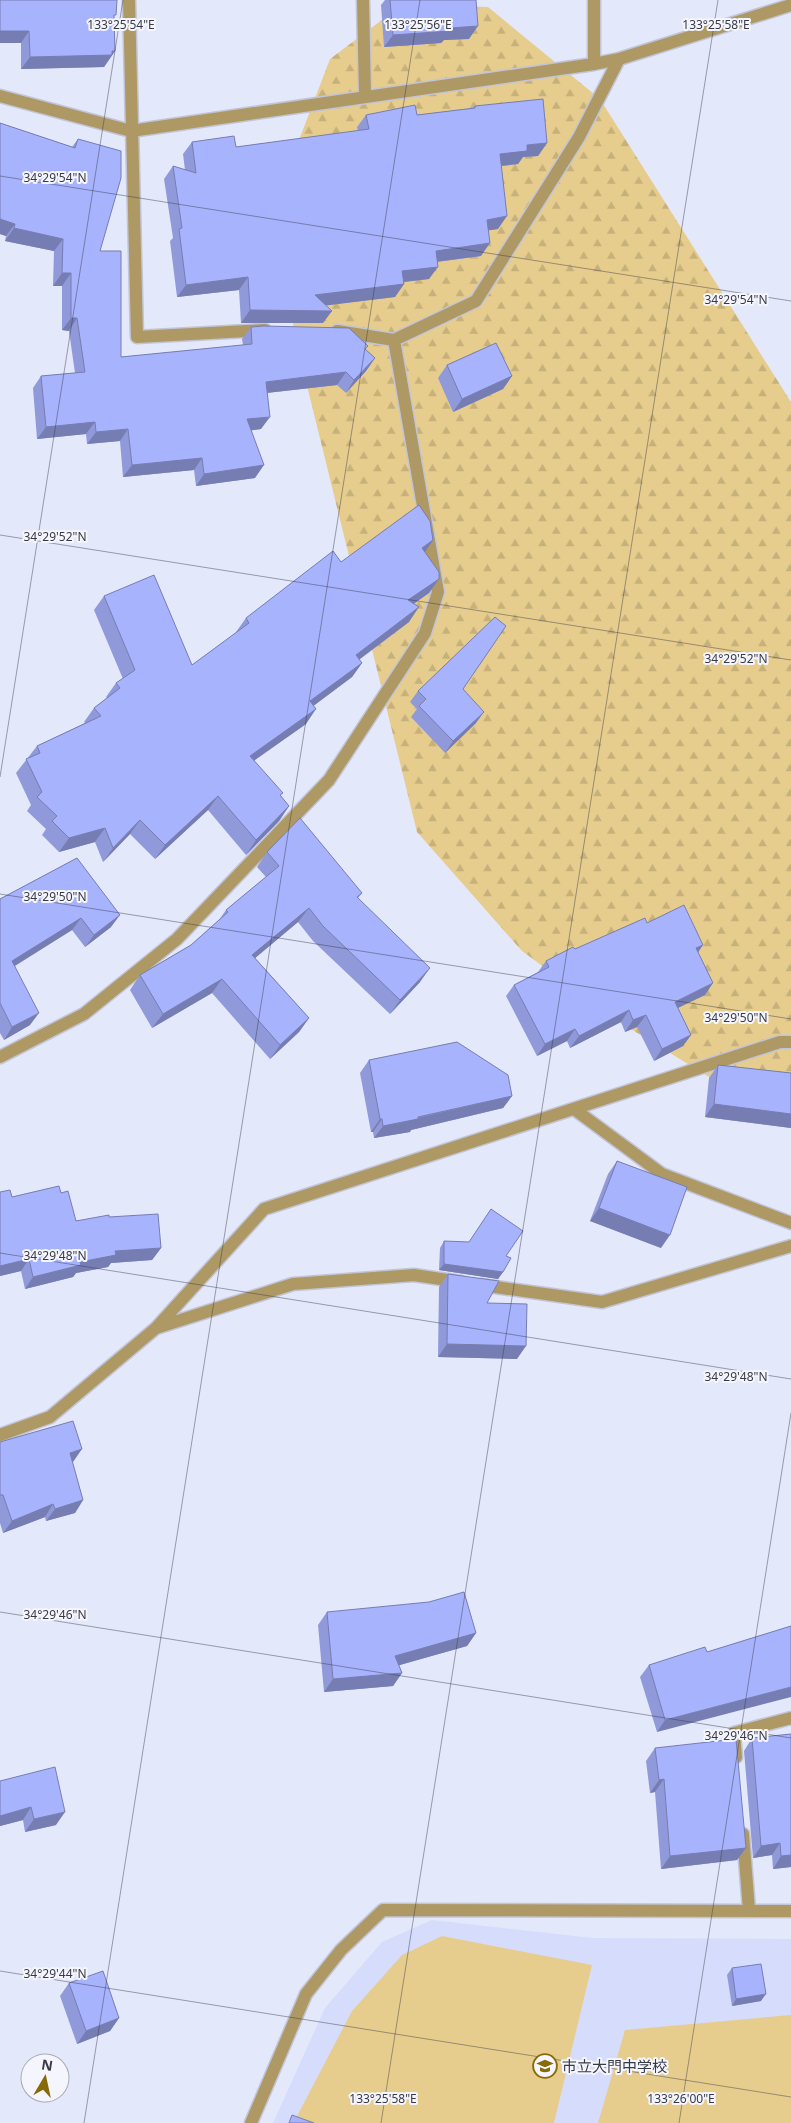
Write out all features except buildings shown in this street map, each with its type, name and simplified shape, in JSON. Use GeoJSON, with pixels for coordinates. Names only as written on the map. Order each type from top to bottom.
{"type":"FeatureCollection","features":[{"type":"Feature","properties":{"kind":"street"},"geometry":{"type":"LineString","coordinates":[[129,0],[137,337],[274,330]]}},
{"type":"Feature","properties":{"kind":"street"},"geometry":{"type":"LineString","coordinates":[[363,0],[365,96]]}},
{"type":"Feature","properties":{"kind":"street"},"geometry":{"type":"LineString","coordinates":[[594,0],[594,64]]}},
{"type":"Feature","properties":{"kind":"street"},"geometry":{"type":"LineString","coordinates":[[0,96],[131,131],[594,64],[791,5]]}},
{"type":"Feature","properties":{"kind":"street"},"geometry":{"type":"LineString","coordinates":[[320,331],[348,332],[394,340],[476,301],[579,137],[619,58]]}},
{"type":"Feature","properties":{"kind":"street"},"geometry":{"type":"LineString","coordinates":[[0,1057],[84,1014],[177,939],[329,780],[425,633],[438,592],[394,340]]}},
{"type":"Feature","properties":{"kind":"street"},"geometry":{"type":"LineString","coordinates":[[0,1435],[50,1417],[156,1328],[264,1209],[780,1042],[791,1042]]}},
{"type":"Feature","properties":{"kind":"street"},"geometry":{"type":"LineString","coordinates":[[574,1109],[662,1174],[791,1223]]}},
{"type":"Feature","properties":{"kind":"street"},"geometry":{"type":"LineString","coordinates":[[156,1328],[293,1284],[414,1275],[602,1302],[791,1246]]}},
{"type":"Feature","properties":{"kind":"street"},"geometry":{"type":"LineString","coordinates":[[738,1772],[734,1733],[791,1718]]}},
{"type":"Feature","properties":{"kind":"street"},"geometry":{"type":"LineString","coordinates":[[742,1822],[749,1910]]}},
{"type":"Feature","properties":{"kind":"street"},"geometry":{"type":"LineString","coordinates":[[251,2123],[306,1994],[341,1950],[383,1910],[791,1911]]}},
{"type":"Feature","properties":{"kind":"shaded area","name":"市立大門中学校"},"geometry":{"type":"Polygon","coordinates":[[[432,1920],[593,1938],[791,1939],[791,2123],[273,2123],[325,2008],[382,1942],[432,1920]]]}},
{"type":"Feature","properties":{"kind":"green space"},"geometry":{"type":"Polygon","coordinates":[[[403,4],[488,7],[600,99],[791,402],[791,1108],[737,1094],[616,1020],[522,951],[417,832],[293,329],[299,140],[330,59],[403,4]]]}},
{"type":"Feature","properties":{"kind":"green space"},"geometry":{"type":"Polygon","coordinates":[[[442,1936],[592,1965],[554,2123],[302,2123],[295,2120],[352,2011],[402,1955],[442,1936]]]}},
{"type":"Feature","properties":{"kind":"green space"},"geometry":{"type":"Polygon","coordinates":[[[791,2015],[791,2123],[598,2123],[625,2030],[791,2015]]]}},
{"type":"Feature","properties":{"kind":"place","name":"市立大門中学校"},"geometry":{"type":"Point","coordinates":[545,2066]}}]}
